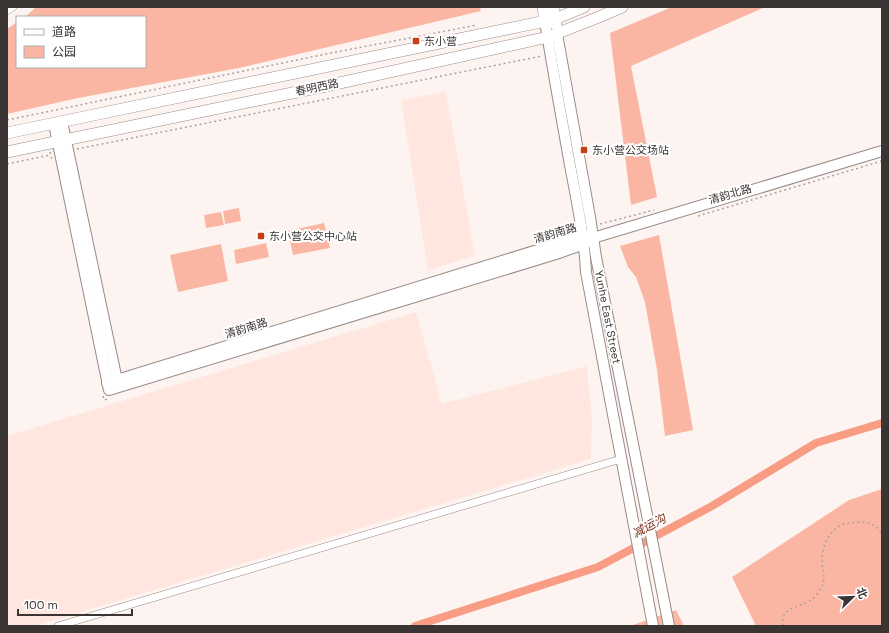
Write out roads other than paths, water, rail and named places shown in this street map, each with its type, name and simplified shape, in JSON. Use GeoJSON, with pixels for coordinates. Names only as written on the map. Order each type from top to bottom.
{"type":"FeatureCollection","features":[{"type":"Feature","properties":{"kind":"main road","name":"Yunhe East Street"},"geometry":{"type":"LineString","coordinates":[[542,7],[550,20]]}},
{"type":"Feature","properties":{"kind":"main road","name":"Yunhe East Street"},"geometry":{"type":"LineString","coordinates":[[553,7],[550,20],[552,35],[669,626]]}},
{"type":"Feature","properties":{"kind":"main road","name":"春明西路"},"geometry":{"type":"LineString","coordinates":[[7,133],[550,20],[584,7]]}},
{"type":"Feature","properties":{"kind":"main road","name":"春明西路"},"geometry":{"type":"LineString","coordinates":[[7,152],[326,86],[552,35],[622,7]]}},
{"type":"Feature","properties":{"kind":"main road","name":"Yunhe East Street"},"geometry":{"type":"LineString","coordinates":[[552,35],[550,55],[583,240],[586,272],[653,626]]}},
{"type":"Feature","properties":{"kind":"main road","name":"清韵南路"},"geometry":{"type":"LineString","coordinates":[[58,123],[57,142],[114,383],[556,254],[583,240],[593,238]]}},
{"type":"Feature","properties":{"kind":"main road","name":"清韵北路"},"geometry":{"type":"LineString","coordinates":[[593,238],[882,151]]}},
{"type":"Feature","properties":{"kind":"street"},"geometry":{"type":"LineString","coordinates":[[7,12],[13,7]]}},
{"type":"Feature","properties":{"kind":"street"},"geometry":{"type":"LineString","coordinates":[[58,626],[621,459]]}},
{"type":"Feature","properties":{"kind":"waterway","name":"减运沟"},"geometry":{"type":"LineString","coordinates":[[415,626],[598,567],[712,506],[816,443],[882,423]]}},
{"type":"Feature","properties":{"kind":"place","name":"东小营"},"geometry":{"type":"Point","coordinates":[416,41]}},
{"type":"Feature","properties":{"kind":"place","name":"东小营公交场站"},"geometry":{"type":"Point","coordinates":[584,150]}},
{"type":"Feature","properties":{"kind":"place","name":"东小营公交中心站"},"geometry":{"type":"Point","coordinates":[261,236]}}]}
